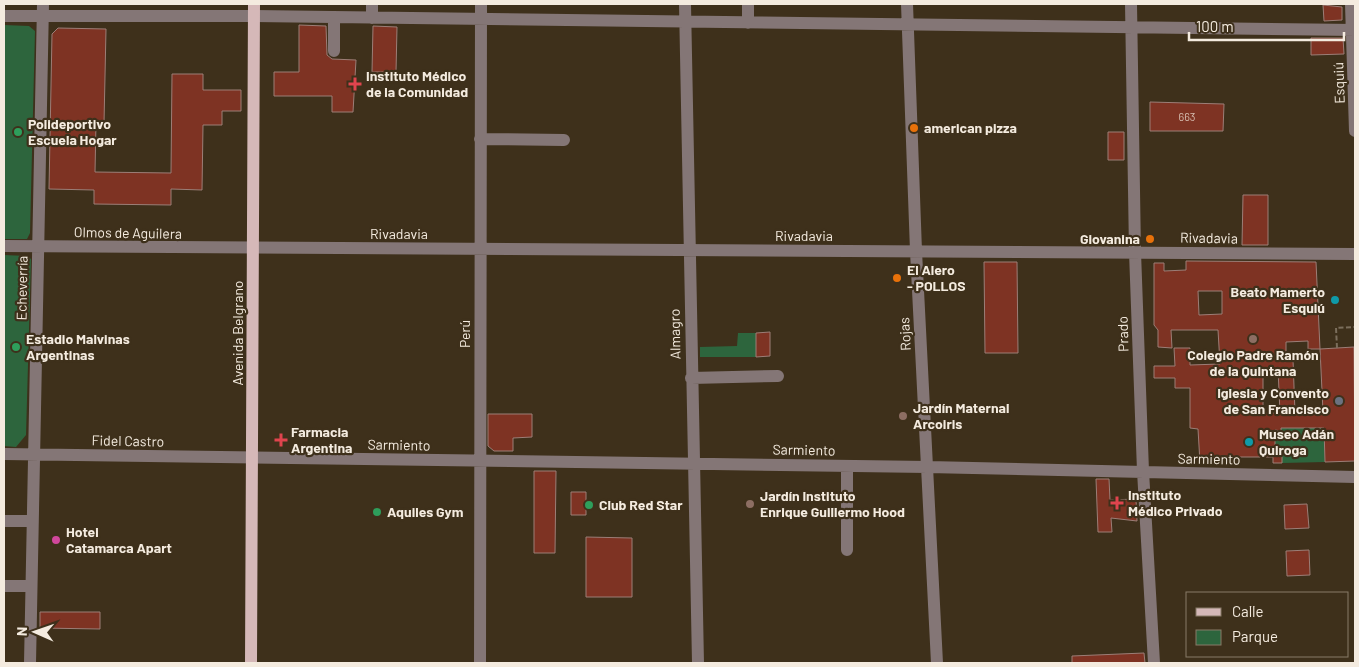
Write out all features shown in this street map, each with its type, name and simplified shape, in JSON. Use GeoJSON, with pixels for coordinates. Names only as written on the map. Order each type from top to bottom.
{"type":"FeatureCollection","features":[{"type":"Feature","properties":{"kind":"main road","name":"Avenida Belgrano"},"geometry":{"type":"LineString","coordinates":[[251,663],[254,10]]}},
{"type":"Feature","properties":{"kind":"street"},"geometry":{"type":"LineString","coordinates":[[372,4],[372,18]]}},
{"type":"Feature","properties":{"kind":"street","name":"Perú"},"geometry":{"type":"LineString","coordinates":[[480,4],[480,663]]}},
{"type":"Feature","properties":{"kind":"street","name":"Almagro"},"geometry":{"type":"LineString","coordinates":[[685,4],[698,663]]}},
{"type":"Feature","properties":{"kind":"street"},"geometry":{"type":"LineString","coordinates":[[748,4],[748,23]]}},
{"type":"Feature","properties":{"kind":"street","name":"Rojas"},"geometry":{"type":"LineString","coordinates":[[907,4],[916,252],[937,663]]}},
{"type":"Feature","properties":{"kind":"street","name":"Prado"},"geometry":{"type":"LineString","coordinates":[[1130,4],[1135,252],[1154,663]]}},
{"type":"Feature","properties":{"kind":"street","name":"Esquiú"},"geometry":{"type":"LineString","coordinates":[[1351,4],[1354,30],[1355,131]]}},
{"type":"Feature","properties":{"kind":"street"},"geometry":{"type":"LineString","coordinates":[[4,16],[43,10],[254,10],[334,18],[1354,30]]}},
{"type":"Feature","properties":{"kind":"street","name":"Echeverría"},"geometry":{"type":"LineString","coordinates":[[30,663],[43,10]]}},
{"type":"Feature","properties":{"kind":"street"},"geometry":{"type":"LineString","coordinates":[[334,18],[334,51]]}},
{"type":"Feature","properties":{"kind":"street"},"geometry":{"type":"LineString","coordinates":[[480,139],[564,140]]}},
{"type":"Feature","properties":{"kind":"street","name":"Olmos de Aguilera"},"geometry":{"type":"LineString","coordinates":[[4,246],[253,249]]}},
{"type":"Feature","properties":{"kind":"street","name":"Rivadavia"},"geometry":{"type":"LineString","coordinates":[[253,249],[1355,254]]}},
{"type":"Feature","properties":{"kind":"street"},"geometry":{"type":"LineString","coordinates":[[691,378],[778,376]]}},
{"type":"Feature","properties":{"kind":"street","name":"Fidel Castro"},"geometry":{"type":"LineString","coordinates":[[4,454],[253,458]]}},
{"type":"Feature","properties":{"kind":"street","name":"Sarmiento"},"geometry":{"type":"LineString","coordinates":[[253,458],[928,467],[1144,471],[1156,474],[1355,476]]}},
{"type":"Feature","properties":{"kind":"street"},"geometry":{"type":"LineString","coordinates":[[847,466],[847,550]]}},
{"type":"Feature","properties":{"kind":"street"},"geometry":{"type":"LineString","coordinates":[[4,521],[32,521]]}},
{"type":"Feature","properties":{"kind":"street"},"geometry":{"type":"LineString","coordinates":[[4,586],[31,586]]}},
{"type":"Feature","properties":{"kind":"path"},"geometry":{"type":"LineString","coordinates":[[1337,348],[1336,328],[1355,327]]}},
{"type":"Feature","properties":{"kind":"green space","name":"Polideportivo Escuela Hogar"},"geometry":{"type":"Polygon","coordinates":[[[4,25],[29,26],[35,31],[30,233],[27,239],[4,239],[4,25]]]}},
{"type":"Feature","properties":{"kind":"green space","name":"Estadio Malvinas Argentinas"},"geometry":{"type":"Polygon","coordinates":[[[4,255],[27,256],[31,259],[26,435],[16,447],[4,446],[4,255]]]}},
{"type":"Feature","properties":{"kind":"green space"},"geometry":{"type":"Polygon","coordinates":[[[738,333],[756,333],[756,357],[700,357],[700,347],[737,346],[738,333]]]}},
{"type":"Feature","properties":{"kind":"green space"},"geometry":{"type":"Polygon","coordinates":[[[1281,428],[1324,428],[1325,462],[1282,463],[1282,449],[1275,449],[1275,430],[1281,431],[1281,428]]]}},
{"type":"Feature","properties":{"kind":"building"},"geometry":{"type":"Polygon","coordinates":[[[1323,5],[1342,7],[1342,20],[1324,21],[1323,5]]]}},
{"type":"Feature","properties":{"kind":"building"},"geometry":{"type":"Polygon","coordinates":[[[299,25],[326,26],[327,55],[332,59],[356,60],[353,112],[332,112],[332,96],[274,96],[274,72],[299,72],[299,25]]]}},
{"type":"Feature","properties":{"kind":"building"},"geometry":{"type":"Polygon","coordinates":[[[373,26],[397,27],[396,72],[372,72],[373,26]]]}},
{"type":"Feature","properties":{"kind":"building"},"geometry":{"type":"Polygon","coordinates":[[[58,28],[106,29],[104,123],[96,122],[95,172],[171,173],[172,74],[203,74],[203,90],[241,90],[241,111],[222,111],[222,125],[203,125],[202,190],[171,189],[171,205],[94,204],[94,190],[49,189],[52,34],[58,28]]]}},
{"type":"Feature","properties":{"kind":"building"},"geometry":{"type":"Polygon","coordinates":[[[1311,38],[1343,38],[1344,54],[1311,55],[1311,38]]]}},
{"type":"Feature","properties":{"kind":"building"},"geometry":{"type":"Polygon","coordinates":[[[1150,102],[1224,104],[1223,131],[1150,131],[1150,102]]]}},
{"type":"Feature","properties":{"kind":"building"},"geometry":{"type":"Polygon","coordinates":[[[1108,132],[1124,132],[1124,160],[1108,160],[1108,132]]]}},
{"type":"Feature","properties":{"kind":"building"},"geometry":{"type":"Polygon","coordinates":[[[1243,195],[1268,195],[1268,245],[1242,245],[1243,195]]]}},
{"type":"Feature","properties":{"kind":"building","name":"Colegio Padre Ramón de la Quintana"},"geometry":{"type":"Polygon","coordinates":[[[1186,261],[1316,262],[1320,349],[1354,347],[1355,461],[1325,462],[1324,428],[1281,428],[1281,431],[1275,430],[1275,449],[1282,449],[1282,463],[1273,463],[1273,457],[1238,457],[1238,464],[1200,463],[1198,429],[1190,428],[1190,388],[1175,388],[1175,378],[1154,378],[1154,366],[1175,366],[1174,348],[1190,348],[1190,365],[1220,364],[1218,330],[1171,330],[1172,348],[1158,347],[1158,330],[1154,325],[1154,263],[1164,263],[1164,271],[1186,270],[1186,261]],[[1198,291],[1199,315],[1222,314],[1222,291],[1198,291]],[[1308,341],[1286,342],[1286,361],[1293,360],[1295,413],[1323,412],[1320,349],[1308,349],[1308,341]],[[1263,369],[1263,413],[1280,413],[1278,369],[1263,369]]]}},
{"type":"Feature","properties":{"kind":"building"},"geometry":{"type":"Polygon","coordinates":[[[984,262],[1017,262],[1018,353],[985,353],[984,262]]]}},
{"type":"Feature","properties":{"kind":"building"},"geometry":{"type":"Polygon","coordinates":[[[770,332],[770,356],[756,357],[756,333],[770,332]]]}},
{"type":"Feature","properties":{"kind":"building"},"geometry":{"type":"Polygon","coordinates":[[[488,414],[532,414],[532,437],[513,438],[513,451],[494,451],[488,446],[488,414]]]}},
{"type":"Feature","properties":{"kind":"building"},"geometry":{"type":"Polygon","coordinates":[[[534,471],[556,471],[555,553],[534,553],[534,471]]]}},
{"type":"Feature","properties":{"kind":"building","name":"Instituto Médico Privado"},"geometry":{"type":"Polygon","coordinates":[[[1096,479],[1109,479],[1110,500],[1136,499],[1137,521],[1111,518],[1112,532],[1098,532],[1096,479]]]}},
{"type":"Feature","properties":{"kind":"building"},"geometry":{"type":"Polygon","coordinates":[[[571,492],[586,492],[586,515],[571,515],[571,492]]]}},
{"type":"Feature","properties":{"kind":"building"},"geometry":{"type":"Polygon","coordinates":[[[1307,504],[1309,528],[1285,529],[1284,505],[1307,504]]]}},
{"type":"Feature","properties":{"kind":"building","name":"Club Red Star"},"geometry":{"type":"Polygon","coordinates":[[[586,537],[632,538],[632,597],[586,597],[586,537]]]}},
{"type":"Feature","properties":{"kind":"building"},"geometry":{"type":"Polygon","coordinates":[[[1309,550],[1310,575],[1287,576],[1286,551],[1309,550]]]}},
{"type":"Feature","properties":{"kind":"building"},"geometry":{"type":"Polygon","coordinates":[[[40,612],[100,612],[100,629],[40,628],[40,612]]]}},
{"type":"Feature","properties":{"kind":"building"},"geometry":{"type":"Polygon","coordinates":[[[1144,653],[1145,663],[1072,663],[1072,656],[1144,653]]]}},
{"type":"Feature","properties":{"kind":"place","name":"Instituto Médico de la Comunidad"},"geometry":{"type":"Point","coordinates":[355,84]}},
{"type":"Feature","properties":{"kind":"place","name":"american pizza"},"geometry":{"type":"Point","coordinates":[914,128]}},
{"type":"Feature","properties":{"kind":"place","name":"Polideportivo Escuela Hogar"},"geometry":{"type":"Point","coordinates":[18,132]}},
{"type":"Feature","properties":{"kind":"place","name":"Giovanina"},"geometry":{"type":"Point","coordinates":[1150,239]}},
{"type":"Feature","properties":{"kind":"place","name":"El Alero - POLLOS"},"geometry":{"type":"Point","coordinates":[897,278]}},
{"type":"Feature","properties":{"kind":"place","name":"Beato Mamerto Esquiú"},"geometry":{"type":"Point","coordinates":[1335,300]}},
{"type":"Feature","properties":{"kind":"place","name":"Colegio Padre Ramón de la Quintana"},"geometry":{"type":"Point","coordinates":[1253,339]}},
{"type":"Feature","properties":{"kind":"place","name":"Estadio Malvinas Argentinas"},"geometry":{"type":"Point","coordinates":[16,347]}},
{"type":"Feature","properties":{"kind":"place","name":"Iglesia y Convento de San Francisco"},"geometry":{"type":"Point","coordinates":[1339,401]}},
{"type":"Feature","properties":{"kind":"place","name":"Jardín Maternal Arcoiris"},"geometry":{"type":"Point","coordinates":[903,416]}},
{"type":"Feature","properties":{"kind":"place","name":"Farmacia Argentina"},"geometry":{"type":"Point","coordinates":[281,440]}},
{"type":"Feature","properties":{"kind":"place","name":"Museo Adán Quiroga"},"geometry":{"type":"Point","coordinates":[1249,442]}},
{"type":"Feature","properties":{"kind":"place","name":"Instituto Médico Privado"},"geometry":{"type":"Point","coordinates":[1117,503]}},
{"type":"Feature","properties":{"kind":"place","name":"Jardín Instituto Enrique Guillermo Hood"},"geometry":{"type":"Point","coordinates":[750,504]}},
{"type":"Feature","properties":{"kind":"place","name":"Club Red Star"},"geometry":{"type":"Point","coordinates":[589,505]}},
{"type":"Feature","properties":{"kind":"place","name":"Aquiles Gym"},"geometry":{"type":"Point","coordinates":[377,512]}},
{"type":"Feature","properties":{"kind":"place","name":"Hotel Catamarca Apart"},"geometry":{"type":"Point","coordinates":[56,540]}}]}
